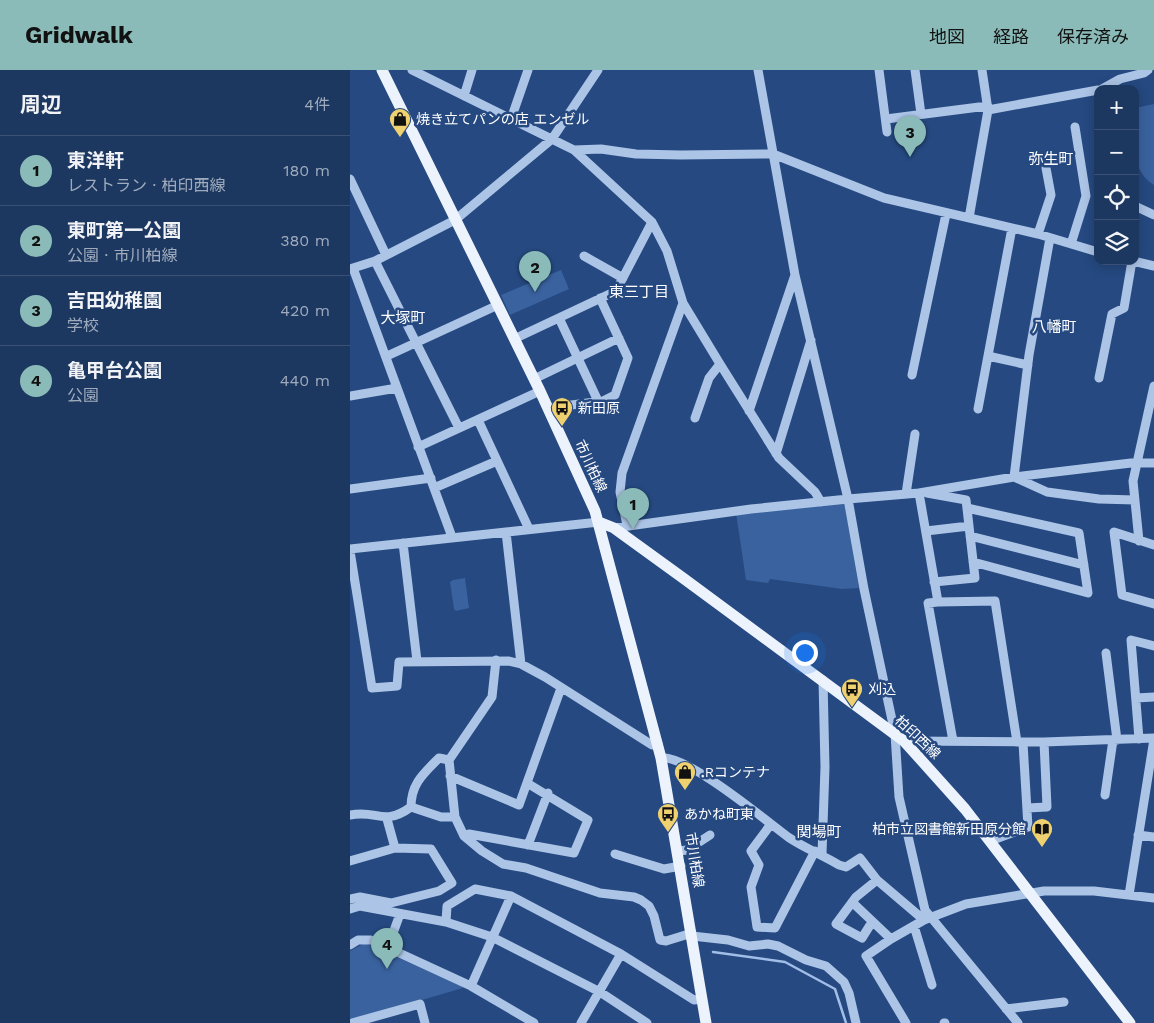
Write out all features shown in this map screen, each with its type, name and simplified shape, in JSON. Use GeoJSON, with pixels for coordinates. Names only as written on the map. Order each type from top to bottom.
{"type":"FeatureCollection","features":[{"type":"Feature","properties":{"kind":"main road","name":"市川柏線"},"geometry":{"type":"LineString","coordinates":[[382,70],[540,391],[587,490],[599,522],[661,758],[681,866],[706,1023]]}},
{"type":"Feature","properties":{"kind":"main road","name":"柏印西線"},"geometry":{"type":"LineString","coordinates":[[599,522],[614,528],[900,738],[945,785],[1130,1023]]}},
{"type":"Feature","properties":{"kind":"street"},"geometry":{"type":"LineString","coordinates":[[464,96],[472,70]]}},
{"type":"Feature","properties":{"kind":"street"},"geometry":{"type":"LineString","coordinates":[[511,119],[528,70]]}},
{"type":"Feature","properties":{"kind":"street"},"geometry":{"type":"LineString","coordinates":[[452,538],[386,356],[352,269],[375,261],[456,220],[552,140],[598,70]]}},
{"type":"Feature","properties":{"kind":"street"},"geometry":{"type":"LineString","coordinates":[[758,70],[795,275],[848,499],[864,589],[900,738],[899,797],[927,919]]}},
{"type":"Feature","properties":{"kind":"street"},"geometry":{"type":"LineString","coordinates":[[878,70],[888,132]]}},
{"type":"Feature","properties":{"kind":"street"},"geometry":{"type":"LineString","coordinates":[[915,70],[922,114]]}},
{"type":"Feature","properties":{"kind":"street"},"geometry":{"type":"LineString","coordinates":[[969,218],[987,108],[982,70]]}},
{"type":"Feature","properties":{"kind":"street"},"geometry":{"type":"LineString","coordinates":[[1109,85],[1120,79],[1144,73],[1148,70]]}},
{"type":"Feature","properties":{"kind":"street"},"geometry":{"type":"LineString","coordinates":[[415,71],[574,150],[652,222],[667,251],[684,303],[720,364],[776,454],[815,492],[822,502]]}},
{"type":"Feature","properties":{"kind":"street"},"geometry":{"type":"LineString","coordinates":[[886,119],[987,108],[1094,91]]}},
{"type":"Feature","properties":{"kind":"street"},"geometry":{"type":"LineString","coordinates":[[1071,244],[1086,196],[1075,127]]}},
{"type":"Feature","properties":{"kind":"street"},"geometry":{"type":"LineString","coordinates":[[574,150],[601,150],[636,154],[773,154],[884,198],[1038,234],[1094,251]]}},
{"type":"Feature","properties":{"kind":"street"},"geometry":{"type":"LineString","coordinates":[[1038,234],[1051,196],[1046,168]]}},
{"type":"Feature","properties":{"kind":"street"},"geometry":{"type":"LineString","coordinates":[[350,179],[386,255]]}},
{"type":"Feature","properties":{"kind":"street"},"geometry":{"type":"LineString","coordinates":[[1139,208],[1154,215]]}},
{"type":"Feature","properties":{"kind":"street"},"geometry":{"type":"LineString","coordinates":[[912,375],[946,214]]}},
{"type":"Feature","properties":{"kind":"street"},"geometry":{"type":"LineString","coordinates":[[514,339],[616,290],[652,222]]}},
{"type":"Feature","properties":{"kind":"street"},"geometry":{"type":"LineString","coordinates":[[978,409],[1012,228]]}},
{"type":"Feature","properties":{"kind":"street"},"geometry":{"type":"LineString","coordinates":[[1014,477],[1028,365],[1050,238]]}},
{"type":"Feature","properties":{"kind":"street"},"geometry":{"type":"LineString","coordinates":[[584,256],[623,278]]}},
{"type":"Feature","properties":{"kind":"street"},"geometry":{"type":"LineString","coordinates":[[375,261],[459,428]]}},
{"type":"Feature","properties":{"kind":"street"},"geometry":{"type":"LineString","coordinates":[[1139,262],[1154,266]]}},
{"type":"Feature","properties":{"kind":"street"},"geometry":{"type":"LineString","coordinates":[[1099,378],[1112,314],[1124,308],[1132,265]]}},
{"type":"Feature","properties":{"kind":"street"},"geometry":{"type":"LineString","coordinates":[[749,411],[795,275]]}},
{"type":"Feature","properties":{"kind":"street"},"geometry":{"type":"LineString","coordinates":[[548,408],[598,401],[615,396],[628,358],[600,298]]}},
{"type":"Feature","properties":{"kind":"street"},"geometry":{"type":"LineString","coordinates":[[627,525],[620,492],[622,473],[684,303]]}},
{"type":"Feature","properties":{"kind":"street"},"geometry":{"type":"LineString","coordinates":[[386,356],[416,344],[498,305]]}},
{"type":"Feature","properties":{"kind":"street"},"geometry":{"type":"LineString","coordinates":[[559,318],[598,401]]}},
{"type":"Feature","properties":{"kind":"street"},"geometry":{"type":"LineString","coordinates":[[534,379],[619,338]]}},
{"type":"Feature","properties":{"kind":"street"},"geometry":{"type":"LineString","coordinates":[[776,454],[811,340]]}},
{"type":"Feature","properties":{"kind":"street"},"geometry":{"type":"LineString","coordinates":[[988,356],[1028,365]]}},
{"type":"Feature","properties":{"kind":"street"},"geometry":{"type":"LineString","coordinates":[[695,418],[709,378],[720,364]]}},
{"type":"Feature","properties":{"kind":"street"},"geometry":{"type":"LineString","coordinates":[[1139,541],[1133,482],[1154,386]]}},
{"type":"Feature","properties":{"kind":"street"},"geometry":{"type":"LineString","coordinates":[[350,396],[397,388]]}},
{"type":"Feature","properties":{"kind":"street"},"geometry":{"type":"LineString","coordinates":[[418,447],[540,391]]}},
{"type":"Feature","properties":{"kind":"street"},"geometry":{"type":"LineString","coordinates":[[478,420],[529,529]]}},
{"type":"Feature","properties":{"kind":"street"},"geometry":{"type":"LineString","coordinates":[[906,494],[915,434]]}},
{"type":"Feature","properties":{"kind":"street"},"geometry":{"type":"LineString","coordinates":[[434,488],[497,461]]}},
{"type":"Feature","properties":{"kind":"street"},"geometry":{"type":"LineString","coordinates":[[614,528],[848,499],[922,493],[1014,477],[1136,463],[1154,463]]}},
{"type":"Feature","properties":{"kind":"street"},"geometry":{"type":"LineString","coordinates":[[1014,477],[1047,492],[1099,499],[1135,500]]}},
{"type":"Feature","properties":{"kind":"street"},"geometry":{"type":"LineString","coordinates":[[350,489],[431,478]]}},
{"type":"Feature","properties":{"kind":"street"},"geometry":{"type":"LineString","coordinates":[[922,493],[966,500],[975,578],[934,582]]}},
{"type":"Feature","properties":{"kind":"street"},"geometry":{"type":"LineString","coordinates":[[922,493],[926,531],[938,602]]}},
{"type":"Feature","properties":{"kind":"street"},"geometry":{"type":"LineString","coordinates":[[967,508],[1079,533],[1088,593],[973,562]]}},
{"type":"Feature","properties":{"kind":"street"},"geometry":{"type":"LineString","coordinates":[[599,522],[350,550],[372,688],[397,686],[399,662],[496,660],[521,664],[652,745],[658,744]]}},
{"type":"Feature","properties":{"kind":"street"},"geometry":{"type":"LineString","coordinates":[[926,531],[969,526]]}},
{"type":"Feature","properties":{"kind":"street"},"geometry":{"type":"LineString","coordinates":[[506,532],[521,664]]}},
{"type":"Feature","properties":{"kind":"street"},"geometry":{"type":"LineString","coordinates":[[1154,546],[1114,532],[1122,595],[1154,604]]}},
{"type":"Feature","properties":{"kind":"street"},"geometry":{"type":"LineString","coordinates":[[970,536],[1084,565]]}},
{"type":"Feature","properties":{"kind":"street"},"geometry":{"type":"LineString","coordinates":[[402,543],[417,661]]}},
{"type":"Feature","properties":{"kind":"street"},"geometry":{"type":"LineString","coordinates":[[953,741],[928,603],[994,601],[1020,742],[1028,827],[990,841]]}},
{"type":"Feature","properties":{"kind":"street"},"geometry":{"type":"LineString","coordinates":[[1139,739],[1131,640],[1154,646]]}},
{"type":"Feature","properties":{"kind":"street"},"geometry":{"type":"LineString","coordinates":[[1106,653],[1115,740],[1106,795]]}},
{"type":"Feature","properties":{"kind":"street"},"geometry":{"type":"LineString","coordinates":[[496,660],[492,697],[449,760],[455,817],[464,836],[482,851],[503,864],[526,868],[600,894],[634,896],[649,906],[654,916],[660,940],[666,941],[692,934],[728,940],[749,946],[768,944],[778,946],[826,966],[844,982],[849,993],[856,1023]]}},
{"type":"Feature","properties":{"kind":"street"},"geometry":{"type":"LineString","coordinates":[[771,824],[751,851],[759,865],[751,887],[757,927],[774,928],[819,853],[825,767],[823,680]]}},
{"type":"Feature","properties":{"kind":"street"},"geometry":{"type":"LineString","coordinates":[[450,776],[518,805],[561,688]]}},
{"type":"Feature","properties":{"kind":"street"},"geometry":{"type":"LineString","coordinates":[[1136,698],[1154,698]]}},
{"type":"Feature","properties":{"kind":"street"},"geometry":{"type":"LineString","coordinates":[[900,738],[1020,742],[1154,739],[1130,895]]}},
{"type":"Feature","properties":{"kind":"street"},"geometry":{"type":"LineString","coordinates":[[1027,808],[1047,807],[1044,742]]}},
{"type":"Feature","properties":{"kind":"street"},"geometry":{"type":"LineString","coordinates":[[661,758],[669,757],[685,764],[762,816],[789,838],[846,867],[860,858],[877,880],[927,919],[1018,1023]]}},
{"type":"Feature","properties":{"kind":"street"},"geometry":{"type":"LineString","coordinates":[[350,815],[367,814],[387,819],[400,815],[410,808],[413,789],[419,777],[439,758],[449,760]]}},
{"type":"Feature","properties":{"kind":"street"},"geometry":{"type":"LineString","coordinates":[[464,836],[469,834],[574,853],[588,820],[528,782]]}},
{"type":"Feature","properties":{"kind":"street"},"geometry":{"type":"LineString","coordinates":[[528,845],[548,793]]}},
{"type":"Feature","properties":{"kind":"street"},"geometry":{"type":"LineString","coordinates":[[410,808],[441,817],[455,817]]}},
{"type":"Feature","properties":{"kind":"street"},"geometry":{"type":"LineString","coordinates":[[387,819],[395,848]]}},
{"type":"Feature","properties":{"kind":"street"},"geometry":{"type":"LineString","coordinates":[[678,851],[687,850],[710,835]]}},
{"type":"Feature","properties":{"kind":"street"},"geometry":{"type":"LineString","coordinates":[[1138,835],[1154,837]]}},
{"type":"Feature","properties":{"kind":"street"},"geometry":{"type":"LineString","coordinates":[[350,861],[395,848],[431,849],[452,883],[440,891],[391,903],[360,896],[350,900]]}},
{"type":"Feature","properties":{"kind":"street"},"geometry":{"type":"LineString","coordinates":[[615,854],[664,869],[681,866]]}},
{"type":"Feature","properties":{"kind":"street"},"geometry":{"type":"LineString","coordinates":[[872,922],[862,938],[836,924],[852,902],[877,880]]}},
{"type":"Feature","properties":{"kind":"street"},"geometry":{"type":"LineString","coordinates":[[446,922],[447,906],[475,890],[510,896],[621,954],[694,1000],[702,999]]}},
{"type":"Feature","properties":{"kind":"street"},"geometry":{"type":"LineString","coordinates":[[906,1023],[866,956],[891,939],[927,919],[966,904],[1030,893],[1061,890],[1154,898]]}},
{"type":"Feature","properties":{"kind":"street"},"geometry":{"type":"LineString","coordinates":[[471,986],[510,896]]}},
{"type":"Feature","properties":{"kind":"street"},"geometry":{"type":"LineString","coordinates":[[852,902],[891,939]]}},
{"type":"Feature","properties":{"kind":"street"},"geometry":{"type":"LineString","coordinates":[[350,909],[360,906],[446,922],[492,937],[600,992],[647,1023]]}},
{"type":"Feature","properties":{"kind":"street"},"geometry":{"type":"LineString","coordinates":[[388,947],[400,914]]}},
{"type":"Feature","properties":{"kind":"street"},"geometry":{"type":"LineString","coordinates":[[914,926],[932,985]]}},
{"type":"Feature","properties":{"kind":"street"},"geometry":{"type":"LineString","coordinates":[[350,945],[358,940],[371,940],[388,947],[471,986],[534,1023]]}},
{"type":"Feature","properties":{"kind":"street"},"geometry":{"type":"LineString","coordinates":[[581,1023],[621,954]]}},
{"type":"Feature","properties":{"kind":"street"},"geometry":{"type":"LineString","coordinates":[[1006,1010],[1064,1002]]}},
{"type":"Feature","properties":{"kind":"street"},"geometry":{"type":"LineString","coordinates":[[352,1023],[420,1004],[425,1023]]}},
{"type":"Feature","properties":{"kind":"shaded area"},"geometry":{"type":"Polygon","coordinates":[[[1154,104],[1154,185],[1146,178],[1139,167],[1139,107],[1154,104]]]}},
{"type":"Feature","properties":{"kind":"shaded area"},"geometry":{"type":"Polygon","coordinates":[[[561,270],[569,289],[510,315],[501,295],[561,270]]]}},
{"type":"Feature","properties":{"kind":"shaded area"},"geometry":{"type":"Polygon","coordinates":[[[844,501],[859,588],[842,589],[770,579],[768,583],[746,580],[736,513],[844,501]]]}},
{"type":"Feature","properties":{"kind":"shaded area"},"geometry":{"type":"Polygon","coordinates":[[[465,578],[469,608],[456,611],[454,609],[450,582],[465,578]]]}},
{"type":"Feature","properties":{"kind":"shaded area"},"geometry":{"type":"Polygon","coordinates":[[[365,943],[463,988],[350,1021],[350,951],[365,943]]]}},
{"type":"Feature","properties":{"kind":"waterway"},"geometry":{"type":"LineString","coordinates":[[713,952],[785,962],[835,989],[846,1023]]}},
{"type":"Feature","properties":{"kind":"place","name":"焼き立てパンの店 エンゼル"},"geometry":{"type":"Point","coordinates":[400,138]}},
{"type":"Feature","properties":{"kind":"place","name":"吉田幼稚園"},"geometry":{"type":"Point","coordinates":[910,157]}},
{"type":"Feature","properties":{"kind":"place","name":"東町第一公園"},"geometry":{"type":"Point","coordinates":[535,292]}},
{"type":"Feature","properties":{"kind":"place","name":"新田原"},"geometry":{"type":"Point","coordinates":[562,427]}},
{"type":"Feature","properties":{"kind":"place","name":"東洋軒"},"geometry":{"type":"Point","coordinates":[633,529]}},
{"type":"Feature","properties":{"kind":"place","name":"刈込"},"geometry":{"type":"Point","coordinates":[852,708]}},
{"type":"Feature","properties":{"kind":"place","name":".Rコンテナ"},"geometry":{"type":"Point","coordinates":[685,791]}},
{"type":"Feature","properties":{"kind":"place","name":"あかね町東"},"geometry":{"type":"Point","coordinates":[668,833]}},
{"type":"Feature","properties":{"kind":"place","name":"柏市立図書館新田原分館"},"geometry":{"type":"Point","coordinates":[1042,848]}},
{"type":"Feature","properties":{"kind":"place","name":"亀甲台公園"},"geometry":{"type":"Point","coordinates":[387,969]}},
{"type":"Feature","properties":{"kind":"district","name":"弥生町"},"geometry":{"type":"Point","coordinates":[1051,159]}},
{"type":"Feature","properties":{"kind":"district","name":"東三丁目"},"geometry":{"type":"Point","coordinates":[639,292]}},
{"type":"Feature","properties":{"kind":"district","name":"大塚町"},"geometry":{"type":"Point","coordinates":[403,318]}},
{"type":"Feature","properties":{"kind":"district","name":"八幡町"},"geometry":{"type":"Point","coordinates":[1054,327]}},
{"type":"Feature","properties":{"kind":"district","name":"関場町"},"geometry":{"type":"Point","coordinates":[819,832]}}]}
